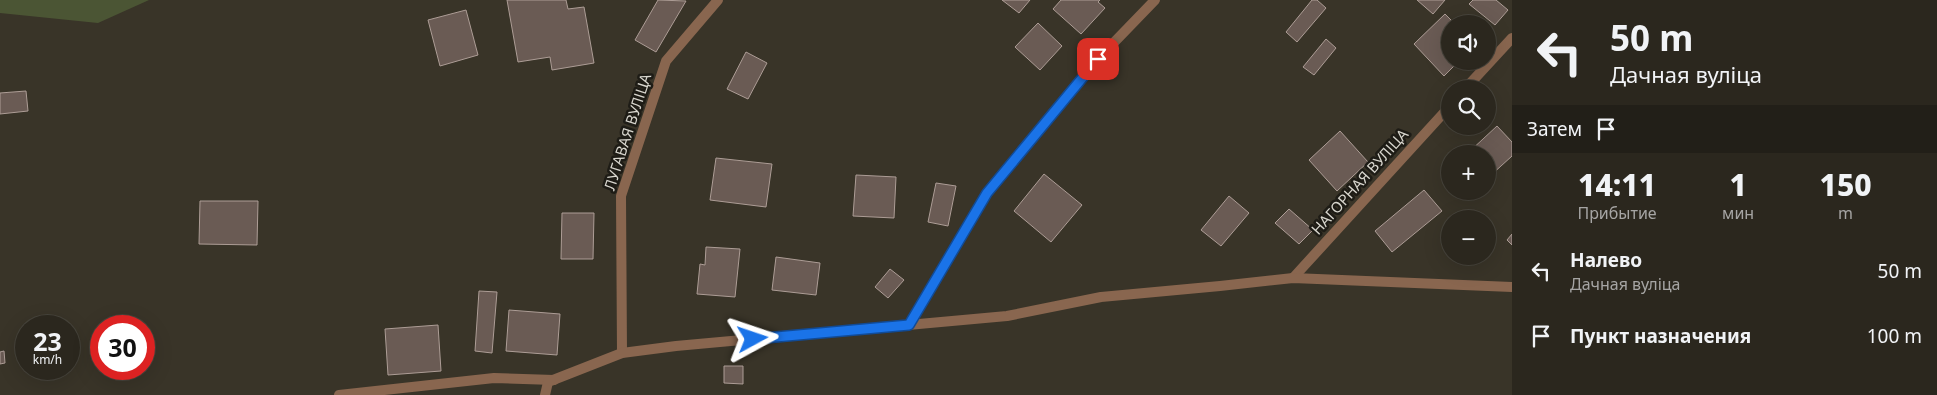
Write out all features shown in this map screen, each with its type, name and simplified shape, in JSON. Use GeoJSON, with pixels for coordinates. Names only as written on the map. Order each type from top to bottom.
{"type":"FeatureCollection","features":[{"type":"Feature","properties":{"kind":"street","name":"ЛУГАВАЯ ВУЛІЦА"},"geometry":{"type":"LineString","coordinates":[[622,353],[621,196],[666,61],[718,0]]}},
{"type":"Feature","properties":{"kind":"street"},"geometry":{"type":"LineString","coordinates":[[909,325],[987,193],[1098,59],[1155,0]]}},
{"type":"Feature","properties":{"kind":"street"},"geometry":{"type":"LineString","coordinates":[[1473,80],[1512,38]]}},
{"type":"Feature","properties":{"kind":"street","name":"НАГОРНАЯ ВУЛІЦА"},"geometry":{"type":"LineString","coordinates":[[1293,278],[1441,116]]}},
{"type":"Feature","properties":{"kind":"street"},"geometry":{"type":"LineString","coordinates":[[545,395],[548,382],[622,353],[676,346],[1007,316],[1101,297],[1293,278],[1512,287]]}},
{"type":"Feature","properties":{"kind":"street"},"geometry":{"type":"LineString","coordinates":[[339,395],[494,378],[554,380]]}},
{"type":"Feature","properties":{"kind":"green space"},"geometry":{"type":"Polygon","coordinates":[[[0,0],[149,0],[98,23],[0,13],[0,0]]]}},
{"type":"Feature","properties":{"kind":"building"},"geometry":{"type":"Polygon","coordinates":[[[507,0],[566,0],[568,9],[584,7],[594,63],[552,70],[550,57],[518,62],[507,0]]]}},
{"type":"Feature","properties":{"kind":"building"},"geometry":{"type":"Polygon","coordinates":[[[658,0],[686,1],[656,52],[635,40],[658,0]]]}},
{"type":"Feature","properties":{"kind":"building"},"geometry":{"type":"Polygon","coordinates":[[[1002,0],[1030,0],[1019,13],[1002,0]]]}},
{"type":"Feature","properties":{"kind":"building"},"geometry":{"type":"Polygon","coordinates":[[[1061,0],[1100,0],[1098,2],[1105,8],[1081,34],[1053,9],[1061,0]]]}},
{"type":"Feature","properties":{"kind":"building"},"geometry":{"type":"Polygon","coordinates":[[[1312,0],[1317,0],[1326,8],[1297,42],[1286,32],[1312,0]]]}},
{"type":"Feature","properties":{"kind":"building"},"geometry":{"type":"Polygon","coordinates":[[[1417,0],[1445,0],[1433,14],[1417,0]]]}},
{"type":"Feature","properties":{"kind":"building"},"geometry":{"type":"Polygon","coordinates":[[[1473,0],[1496,0],[1508,10],[1496,24],[1496,15],[1483,15],[1469,4],[1473,0]]]}},
{"type":"Feature","properties":{"kind":"building"},"geometry":{"type":"Polygon","coordinates":[[[466,10],[478,55],[440,66],[428,20],[466,10]]]}},
{"type":"Feature","properties":{"kind":"building"},"geometry":{"type":"Polygon","coordinates":[[[1441,18],[1441,70],[1450,70],[1444,76],[1414,44],[1441,18]]]}},
{"type":"Feature","properties":{"kind":"building"},"geometry":{"type":"Polygon","coordinates":[[[1038,23],[1062,46],[1040,70],[1015,47],[1038,23]]]}},
{"type":"Feature","properties":{"kind":"building"},"geometry":{"type":"Polygon","coordinates":[[[1326,39],[1336,48],[1314,75],[1303,67],[1326,39]]]}},
{"type":"Feature","properties":{"kind":"building"},"geometry":{"type":"Polygon","coordinates":[[[746,52],[767,63],[748,99],[727,89],[746,52]]]}},
{"type":"Feature","properties":{"kind":"building"},"geometry":{"type":"Polygon","coordinates":[[[26,91],[28,111],[0,114],[0,93],[26,91]]]}},
{"type":"Feature","properties":{"kind":"building"},"geometry":{"type":"Polygon","coordinates":[[[1496,127],[1512,142],[1512,156],[1496,171],[1496,145],[1477,145],[1487,135],[1496,135],[1496,127]]]}},
{"type":"Feature","properties":{"kind":"building"},"geometry":{"type":"Polygon","coordinates":[[[1340,131],[1368,162],[1337,191],[1309,160],[1340,131]]]}},
{"type":"Feature","properties":{"kind":"building"},"geometry":{"type":"Polygon","coordinates":[[[716,158],[772,164],[766,207],[710,200],[716,158]]]}},
{"type":"Feature","properties":{"kind":"building"},"geometry":{"type":"Polygon","coordinates":[[[1044,174],[1082,205],[1051,242],[1014,211],[1044,174]]]}},
{"type":"Feature","properties":{"kind":"building"},"geometry":{"type":"Polygon","coordinates":[[[856,175],[896,177],[894,218],[853,216],[856,175]]]}},
{"type":"Feature","properties":{"kind":"building"},"geometry":{"type":"Polygon","coordinates":[[[936,183],[956,186],[948,226],[928,222],[936,183]]]}},
{"type":"Feature","properties":{"kind":"building"},"geometry":{"type":"Polygon","coordinates":[[[1424,190],[1441,210],[1392,252],[1375,231],[1424,190]]]}},
{"type":"Feature","properties":{"kind":"building"},"geometry":{"type":"Polygon","coordinates":[[[1229,196],[1249,213],[1221,246],[1201,230],[1229,196]]]}},
{"type":"Feature","properties":{"kind":"building"},"geometry":{"type":"Polygon","coordinates":[[[200,201],[258,201],[257,245],[199,244],[200,201]]]}},
{"type":"Feature","properties":{"kind":"building"},"geometry":{"type":"Polygon","coordinates":[[[1289,209],[1313,230],[1299,244],[1275,223],[1289,209]]]}},
{"type":"Feature","properties":{"kind":"building"},"geometry":{"type":"Polygon","coordinates":[[[562,213],[594,213],[593,259],[561,259],[562,213]]]}},
{"type":"Feature","properties":{"kind":"building"},"geometry":{"type":"Polygon","coordinates":[[[1512,234],[1512,245],[1507,240],[1512,234]]]}},
{"type":"Feature","properties":{"kind":"building"},"geometry":{"type":"Polygon","coordinates":[[[706,247],[740,249],[735,297],[697,294],[700,264],[705,265],[706,247]]]}},
{"type":"Feature","properties":{"kind":"building"},"geometry":{"type":"Polygon","coordinates":[[[776,257],[820,263],[816,295],[772,290],[776,257]]]}},
{"type":"Feature","properties":{"kind":"building"},"geometry":{"type":"Polygon","coordinates":[[[890,269],[904,280],[888,298],[875,287],[890,269]]]}},
{"type":"Feature","properties":{"kind":"building"},"geometry":{"type":"Polygon","coordinates":[[[479,291],[497,292],[492,353],[475,351],[479,291]]]}},
{"type":"Feature","properties":{"kind":"building"},"geometry":{"type":"Polygon","coordinates":[[[509,310],[560,314],[557,355],[506,351],[509,310]]]}},
{"type":"Feature","properties":{"kind":"building"},"geometry":{"type":"Polygon","coordinates":[[[438,325],[441,371],[388,375],[385,329],[438,325]]]}},
{"type":"Feature","properties":{"kind":"building"},"geometry":{"type":"Polygon","coordinates":[[[4,351],[5,363],[0,364],[0,352],[4,351]]]}},
{"type":"Feature","properties":{"kind":"building"},"geometry":{"type":"Polygon","coordinates":[[[724,366],[743,366],[743,384],[724,383],[724,366]]]}},
{"type":"Feature","properties":{"kind":"route"},"geometry":{"type":"LineString","coordinates":[[753,339],[909,325],[987,193],[1098,59]]}}]}
